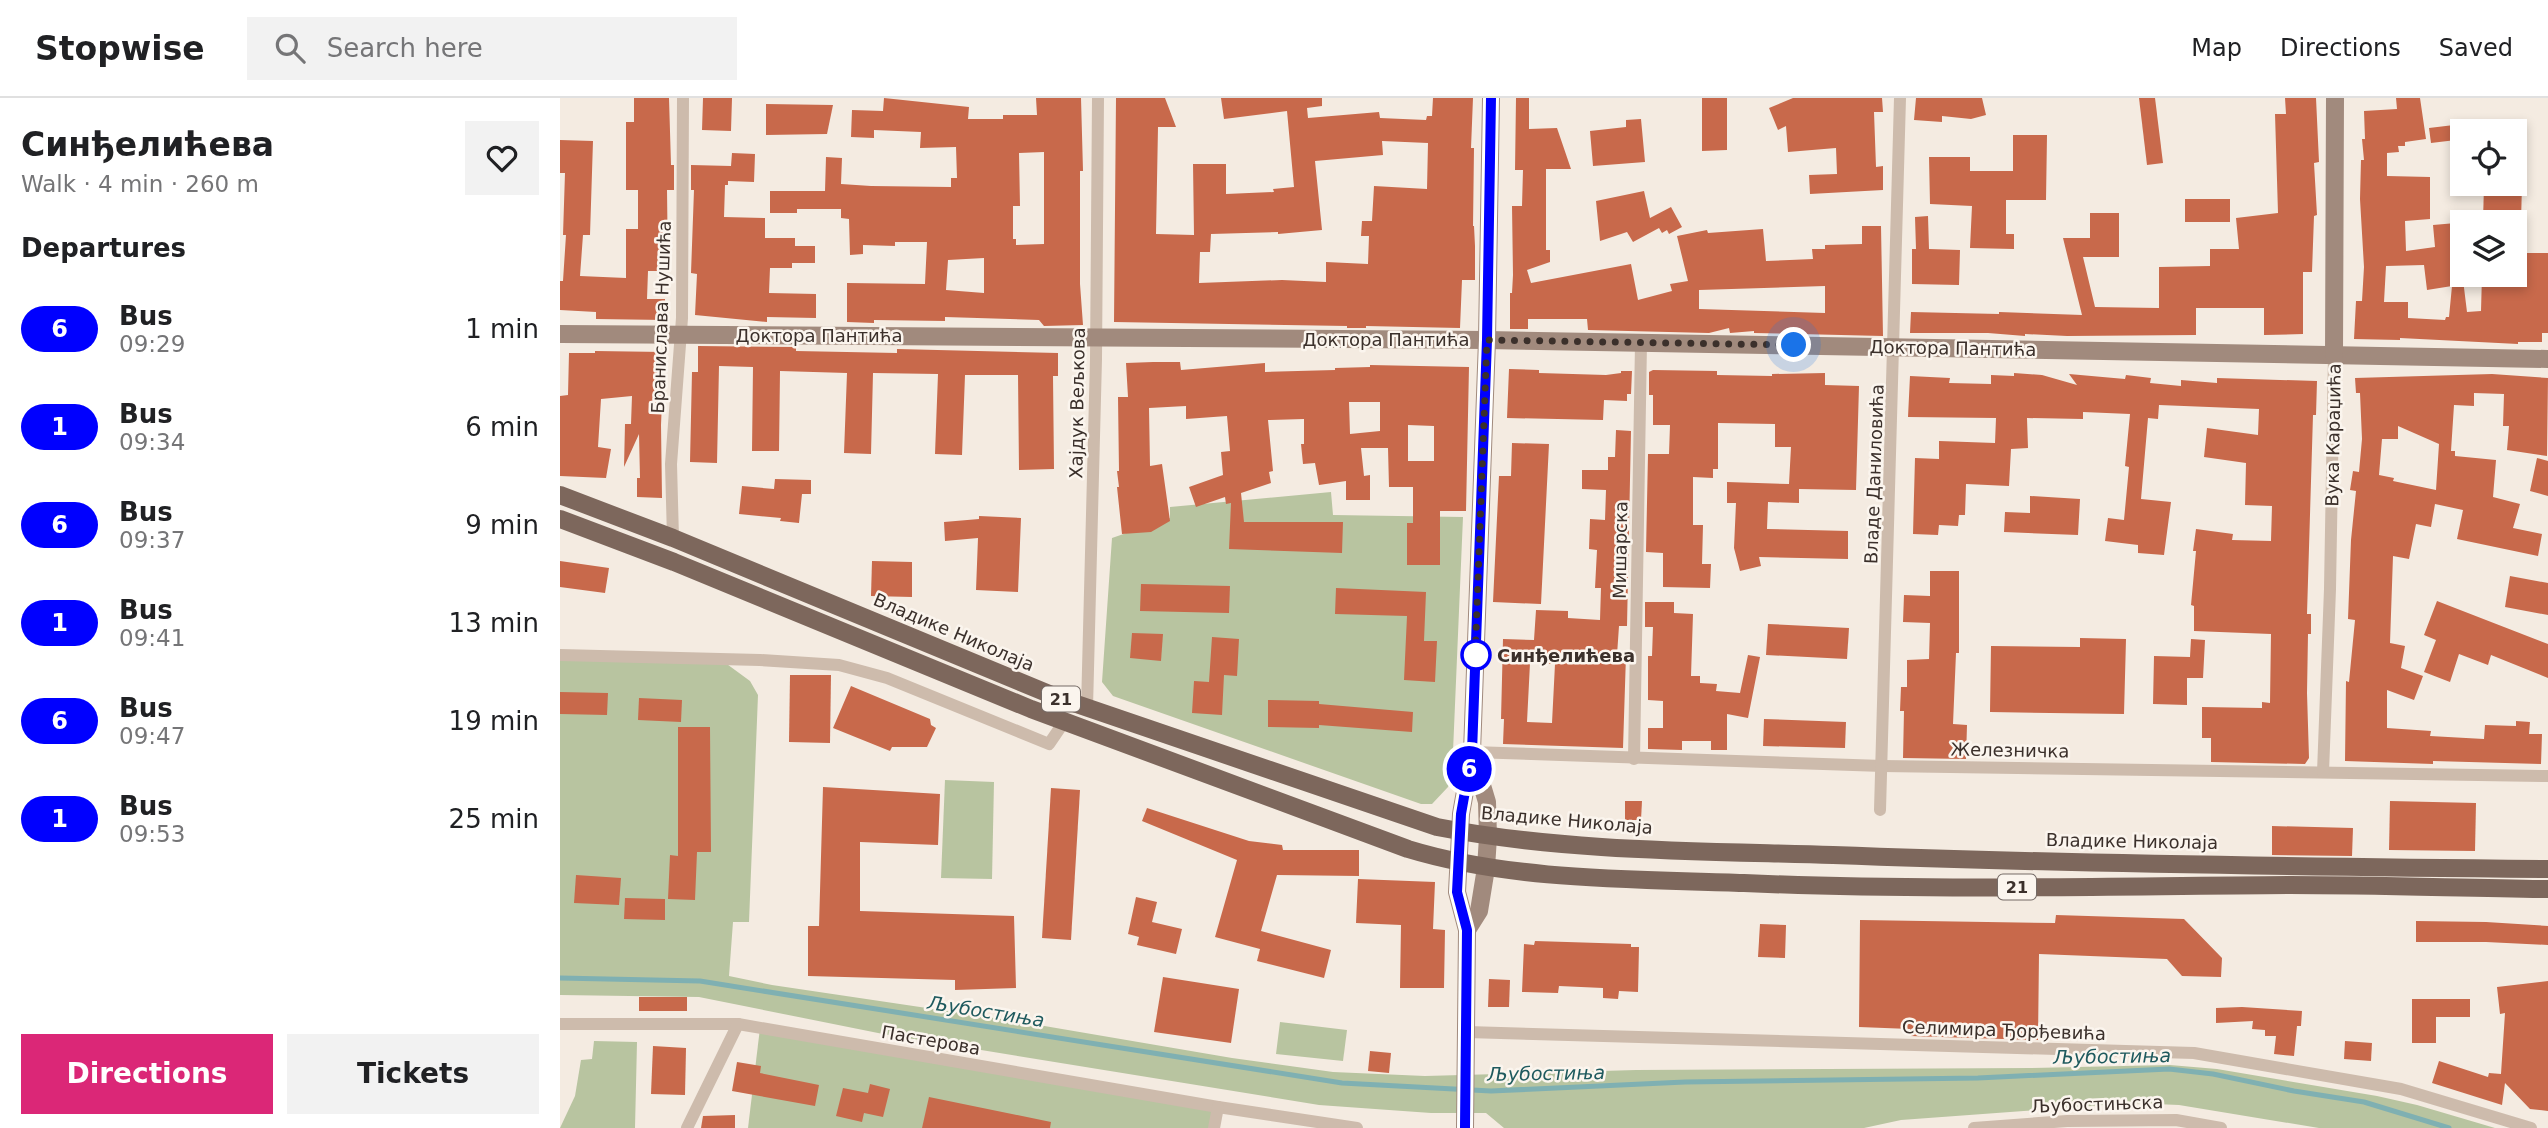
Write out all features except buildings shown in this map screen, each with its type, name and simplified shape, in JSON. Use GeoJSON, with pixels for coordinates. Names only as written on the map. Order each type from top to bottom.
{"type":"FeatureCollection","features":[{"type":"Feature","properties":{"kind":"main road","name":"Владике Николаја"},"geometry":{"type":"LineString","coordinates":[[560,495],[673,538],[1087,708],[1429,824],[1488,837],[1676,850],[1868,857],[2548,869]]}},
{"type":"Feature","properties":{"kind":"main road","name":"21"},"geometry":{"type":"LineString","coordinates":[[560,519],[674,562],[1064,722],[1408,849],[1486,868],[1633,879],[1880,888],[2295,885],[2548,889]]}},
{"type":"Feature","properties":{"kind":"street","name":"Бранислава Нушића"},"geometry":{"type":"LineString","coordinates":[[673,538],[671,464],[681,335],[683,98]]}},
{"type":"Feature","properties":{"kind":"street","name":"Хајдук Вељкова"},"geometry":{"type":"LineString","coordinates":[[1087,708],[1096,337],[1098,98]]}},
{"type":"Feature","properties":{"kind":"street"},"geometry":{"type":"LineString","coordinates":[[1465,1128],[1467,930],[1457,892],[1457,862],[1463,800],[1472,752],[1487,340],[1491,98]]}},
{"type":"Feature","properties":{"kind":"street","name":"Владе Даниловића"},"geometry":{"type":"LineString","coordinates":[[1880,810],[1900,98]]}},
{"type":"Feature","properties":{"kind":"street","name":"Вука Караџића"},"geometry":{"type":"LineString","coordinates":[[2323,772],[2330,589],[2335,98]]}},
{"type":"Feature","properties":{"kind":"street","name":"Доктора Пантића"},"geometry":{"type":"LineString","coordinates":[[560,334],[1487,340],[2548,359]]}},
{"type":"Feature","properties":{"kind":"street","name":"Мишарска"},"geometry":{"type":"LineString","coordinates":[[1633,759],[1641,342]]}},
{"type":"Feature","properties":{"kind":"street"},"geometry":{"type":"LineString","coordinates":[[560,655],[760,660],[839,665],[887,678],[1049,744],[1064,722]]}},
{"type":"Feature","properties":{"kind":"street"},"geometry":{"type":"LineString","coordinates":[[1467,930],[1479,911],[1488,837],[1488,802],[1472,752]]}},
{"type":"Feature","properties":{"kind":"street","name":"Железничка"},"geometry":{"type":"LineString","coordinates":[[1472,752],[1883,766],[2548,776]]}},
{"type":"Feature","properties":{"kind":"street","name":"Пастерова"},"geometry":{"type":"LineString","coordinates":[[560,1024],[738,1024],[1218,1107],[1293,1123],[1357,1128]]}},
{"type":"Feature","properties":{"kind":"street"},"geometry":{"type":"LineString","coordinates":[[687,1128],[738,1024]]}},
{"type":"Feature","properties":{"kind":"street","name":"Селимира Ђорђевића"},"geometry":{"type":"LineString","coordinates":[[1466,1032],[2194,1053],[2401,1089],[2531,1128]]}},
{"type":"Feature","properties":{"kind":"street"},"geometry":{"type":"LineString","coordinates":[[1214,1128],[1218,1107]]}},
{"type":"Feature","properties":{"kind":"street","name":"Љубостињска"},"geometry":{"type":"LineString","coordinates":[[1974,1128],[2067,1121],[2176,1120],[2221,1128]]}},
{"type":"Feature","properties":{"kind":"green space"},"geometry":{"type":"Polygon","coordinates":[[[1331,492],[1333,515],[1463,517],[1452,775],[1448,787],[1432,804],[1421,804],[1113,696],[1102,682],[1112,538],[1170,518],[1170,507],[1331,492]]]}},
{"type":"Feature","properties":{"kind":"green space"},"geometry":{"type":"Polygon","coordinates":[[[560,655],[720,659],[750,681],[758,695],[749,922],[733,922],[729,976],[772,985],[1333,1072],[1425,1076],[1636,1070],[2170,1065],[2217,1069],[2377,1096],[2495,1128],[2319,1128],[2179,1105],[2131,1103],[1901,1120],[1864,1128],[1504,1128],[1486,1113],[1431,1113],[1319,1105],[883,1034],[699,997],[560,995],[560,655]]]}},
{"type":"Feature","properties":{"kind":"green space"},"geometry":{"type":"Polygon","coordinates":[[[945,780],[994,782],[992,879],[941,878],[945,780]]]}},
{"type":"Feature","properties":{"kind":"green space"},"geometry":{"type":"Polygon","coordinates":[[[1280,1022],[1347,1030],[1343,1061],[1276,1054],[1280,1022]]]}},
{"type":"Feature","properties":{"kind":"green space"},"geometry":{"type":"Polygon","coordinates":[[[760,1028],[1218,1107],[1214,1128],[748,1128],[760,1028]]]}},
{"type":"Feature","properties":{"kind":"green space"},"geometry":{"type":"Polygon","coordinates":[[[594,1041],[637,1042],[635,1128],[560,1128],[575,1096],[581,1060],[592,1059],[594,1041]]]}},
{"type":"Feature","properties":{"kind":"waterway","name":"Љубостиња"},"geometry":{"type":"LineString","coordinates":[[560,978],[700,981],[1342,1083],[1491,1091],[1685,1082],[1978,1078],[2169,1069],[2213,1074],[2364,1102],[2449,1128]]}},
{"type":"Feature","properties":{"kind":"bus line","name":"6"},"geometry":{"type":"LineString","coordinates":[[1465,1128],[1467,930],[1457,892],[1457,862],[1461,814],[1472,752],[1487,340],[1491,98]]}},
{"type":"Feature","properties":{"kind":"place","name":"Синђелићева"},"geometry":{"type":"Point","coordinates":[1476,655]}},
{"type":"Feature","properties":{"kind":"route"},"geometry":{"type":"LineString","coordinates":[[1476,655],[1475,660],[1487,340],[1794,345]]}}]}
